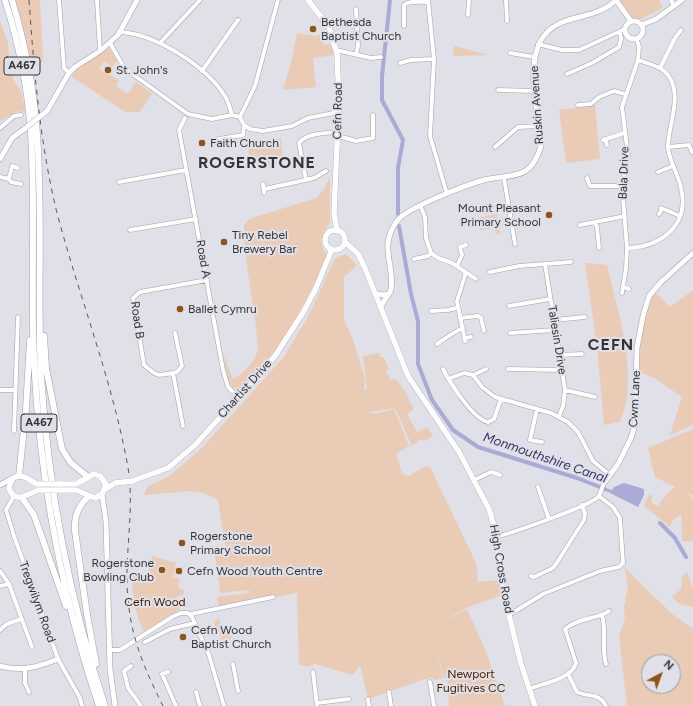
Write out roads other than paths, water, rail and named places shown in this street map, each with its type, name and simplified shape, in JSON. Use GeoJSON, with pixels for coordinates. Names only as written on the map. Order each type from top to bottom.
{"type":"FeatureCollection","features":[{"type":"Feature","properties":{"kind":"main road","name":"A467"},"geometry":{"type":"LineString","coordinates":[[5,0],[19,53],[29,115],[32,165],[35,375],[42,453],[60,565],[89,676],[99,706]]}},
{"type":"Feature","properties":{"kind":"main road","name":"A467"},"geometry":{"type":"LineString","coordinates":[[12,0],[25,52],[36,118],[39,181],[41,376],[50,464],[56,509],[72,591],[106,706]]}},
{"type":"Feature","properties":{"kind":"main road","name":"Cefn Road"},"geometry":{"type":"LineString","coordinates":[[308,0],[329,27],[336,50],[339,112],[334,213],[337,231]]}},
{"type":"Feature","properties":{"kind":"main road"},"geometry":{"type":"LineString","coordinates":[[345,242],[340,249],[332,249],[326,243],[326,239],[330,232],[337,231],[343,235],[345,242],[358,254],[379,298],[385,318]]}},
{"type":"Feature","properties":{"kind":"main road"},"geometry":{"type":"LineString","coordinates":[[33,237],[28,380],[17,476],[10,483],[10,489],[14,496],[22,498],[34,515],[89,676]]}},
{"type":"Feature","properties":{"kind":"main road","name":"Chartist Drive"},"geometry":{"type":"LineString","coordinates":[[22,498],[38,487],[60,487],[76,484],[96,474],[115,483],[132,481],[168,468],[195,444],[287,341],[316,288],[332,249]]}},
{"type":"Feature","properties":{"kind":"main road"},"geometry":{"type":"LineString","coordinates":[[39,280],[46,368],[62,449],[71,463],[86,478],[83,488],[89,495],[78,508],[74,523],[93,652],[106,706]]}},
{"type":"Feature","properties":{"kind":"main road"},"geometry":{"type":"LineString","coordinates":[[379,298],[385,318]]}},
{"type":"Feature","properties":{"kind":"main road","name":"High Cross Road"},"geometry":{"type":"LineString","coordinates":[[385,318],[413,386],[450,438],[491,513],[496,537],[501,578],[509,615],[535,706]]}},
{"type":"Feature","properties":{"kind":"main road","name":"Chartist Drive"},"geometry":{"type":"LineString","coordinates":[[17,476],[24,476],[38,487]]}},
{"type":"Feature","properties":{"kind":"main road"},"geometry":{"type":"LineString","coordinates":[[104,479],[104,492]]}},
{"type":"Feature","properties":{"kind":"main road"},"geometry":{"type":"LineString","coordinates":[[29,494],[32,488],[30,480]]}},
{"type":"Feature","properties":{"kind":"main road","name":"Chartist Drive"},"geometry":{"type":"LineString","coordinates":[[60,487],[89,495],[104,492],[115,483]]}},
{"type":"Feature","properties":{"kind":"street"},"geometry":{"type":"LineString","coordinates":[[59,0],[64,68],[68,73]]}},
{"type":"Feature","properties":{"kind":"street"},"geometry":{"type":"LineString","coordinates":[[97,0],[100,51]]}},
{"type":"Feature","properties":{"kind":"street"},"geometry":{"type":"LineString","coordinates":[[0,158],[12,138],[47,111],[68,73],[100,51],[120,32],[137,0]]}},
{"type":"Feature","properties":{"kind":"street"},"geometry":{"type":"LineString","coordinates":[[160,43],[200,0]]}},
{"type":"Feature","properties":{"kind":"street"},"geometry":{"type":"LineString","coordinates":[[240,117],[255,86],[278,0]]}},
{"type":"Feature","properties":{"kind":"street"},"geometry":{"type":"LineString","coordinates":[[468,0],[468,15]]}},
{"type":"Feature","properties":{"kind":"street"},"geometry":{"type":"LineString","coordinates":[[506,0],[507,20]]}},
{"type":"Feature","properties":{"kind":"street"},"geometry":{"type":"LineString","coordinates":[[616,0],[632,21],[637,21],[641,25],[642,32],[636,38],[628,36],[626,28]]}},
{"type":"Feature","properties":{"kind":"street","name":"Ruskin Avenue"},"geometry":{"type":"LineString","coordinates":[[389,294],[391,289],[388,239],[392,228],[400,217],[420,205],[484,180],[522,174],[534,164],[541,146],[534,57],[538,44],[545,33],[556,25],[605,9],[616,0]]}},
{"type":"Feature","properties":{"kind":"street"},"geometry":{"type":"LineString","coordinates":[[671,0],[674,6]]}},
{"type":"Feature","properties":{"kind":"street"},"geometry":{"type":"LineString","coordinates":[[641,25],[656,19],[682,0]]}},
{"type":"Feature","properties":{"kind":"street"},"geometry":{"type":"LineString","coordinates":[[404,26],[404,5],[409,1],[428,1],[434,59],[430,136],[447,194]]}},
{"type":"Feature","properties":{"kind":"street"},"geometry":{"type":"LineString","coordinates":[[356,9],[358,46],[356,54]]}},
{"type":"Feature","properties":{"kind":"street"},"geometry":{"type":"LineString","coordinates":[[202,71],[238,20]]}},
{"type":"Feature","properties":{"kind":"street"},"geometry":{"type":"LineString","coordinates":[[538,44],[562,50],[579,50],[626,28],[632,21]]}},
{"type":"Feature","properties":{"kind":"street"},"geometry":{"type":"LineString","coordinates":[[660,68],[675,38],[681,30]]}},
{"type":"Feature","properties":{"kind":"street"},"geometry":{"type":"LineString","coordinates":[[568,74],[592,63],[619,47],[621,39],[620,31]]}},
{"type":"Feature","properties":{"kind":"street"},"geometry":{"type":"LineString","coordinates":[[120,32],[130,32],[160,43],[202,71],[223,94],[228,103],[232,116]]}},
{"type":"Feature","properties":{"kind":"street","name":"Bala Drive"},"geometry":{"type":"LineString","coordinates":[[622,293],[626,268],[627,248],[622,186],[628,155],[624,133],[622,107],[625,94],[638,60],[639,46],[636,38]]}},
{"type":"Feature","properties":{"kind":"street"},"geometry":{"type":"LineString","coordinates":[[110,43],[122,64],[131,73],[188,114],[212,119],[232,116],[240,117]]}},
{"type":"Feature","properties":{"kind":"street"},"geometry":{"type":"LineString","coordinates":[[336,50],[371,58],[380,57]]}},
{"type":"Feature","properties":{"kind":"street"},"geometry":{"type":"LineString","coordinates":[[510,53],[534,57]]}},
{"type":"Feature","properties":{"kind":"street"},"geometry":{"type":"LineString","coordinates":[[400,64],[411,60],[434,59]]}},
{"type":"Feature","properties":{"kind":"street"},"geometry":{"type":"LineString","coordinates":[[627,248],[649,246],[658,241],[671,230],[680,216],[683,196],[680,182],[672,166],[668,147],[674,92],[671,79],[660,68],[638,60]]}},
{"type":"Feature","properties":{"kind":"street"},"geometry":{"type":"LineString","coordinates":[[498,90],[536,91]]}},
{"type":"Feature","properties":{"kind":"street"},"geometry":{"type":"LineString","coordinates":[[578,105],[591,104],[599,98],[614,91],[625,94]]}},
{"type":"Feature","properties":{"kind":"street"},"geometry":{"type":"LineString","coordinates":[[240,117],[244,125],[250,129],[262,131],[292,126],[308,118],[339,112]]}},
{"type":"Feature","properties":{"kind":"street"},"geometry":{"type":"LineString","coordinates":[[0,128],[14,116],[21,114]]}},
{"type":"Feature","properties":{"kind":"street"},"geometry":{"type":"LineString","coordinates":[[306,180],[298,143],[301,140],[321,133],[338,134],[356,140],[373,138],[373,115]]}},
{"type":"Feature","properties":{"kind":"street","name":"Road A"},"geometry":{"type":"LineString","coordinates":[[185,118],[179,130],[186,170],[226,380],[228,387],[238,397]]}},
{"type":"Feature","properties":{"kind":"street"},"geometry":{"type":"LineString","coordinates":[[219,139],[242,135],[244,125]]}},
{"type":"Feature","properties":{"kind":"street"},"geometry":{"type":"LineString","coordinates":[[495,147],[518,127],[539,126]]}},
{"type":"Feature","properties":{"kind":"street"},"geometry":{"type":"LineString","coordinates":[[608,145],[604,139],[624,133]]}},
{"type":"Feature","properties":{"kind":"street"},"geometry":{"type":"LineString","coordinates":[[668,147],[689,145],[692,152]]}},
{"type":"Feature","properties":{"kind":"street"},"geometry":{"type":"LineString","coordinates":[[9,179],[12,166],[18,168]]}},
{"type":"Feature","properties":{"kind":"street"},"geometry":{"type":"LineString","coordinates":[[658,172],[672,166]]}},
{"type":"Feature","properties":{"kind":"street"},"geometry":{"type":"LineString","coordinates":[[119,182],[186,170]]}},
{"type":"Feature","properties":{"kind":"street"},"geometry":{"type":"LineString","coordinates":[[264,189],[314,178],[326,170]]}},
{"type":"Feature","properties":{"kind":"street"},"geometry":{"type":"LineString","coordinates":[[0,177],[9,179],[11,182],[21,184]]}},
{"type":"Feature","properties":{"kind":"street"},"geometry":{"type":"LineString","coordinates":[[504,178],[516,244]]}},
{"type":"Feature","properties":{"kind":"street"},"geometry":{"type":"LineString","coordinates":[[587,178],[590,186],[622,186]]}},
{"type":"Feature","properties":{"kind":"street"},"geometry":{"type":"LineString","coordinates":[[420,205],[425,217],[426,238],[431,253],[438,258],[457,266],[476,279]]}},
{"type":"Feature","properties":{"kind":"street"},"geometry":{"type":"LineString","coordinates":[[659,214],[662,208],[680,216]]}},
{"type":"Feature","properties":{"kind":"street"},"geometry":{"type":"LineString","coordinates":[[580,225],[625,216]]}},
{"type":"Feature","properties":{"kind":"street"},"geometry":{"type":"LineString","coordinates":[[130,230],[196,220]]}},
{"type":"Feature","properties":{"kind":"street"},"geometry":{"type":"LineString","coordinates":[[595,222],[597,227],[599,248]]}},
{"type":"Feature","properties":{"kind":"street"},"geometry":{"type":"LineString","coordinates":[[457,266],[462,255],[460,247],[466,245]]}},
{"type":"Feature","properties":{"kind":"street"},"geometry":{"type":"LineString","coordinates":[[414,259],[428,256],[431,253]]}},
{"type":"Feature","properties":{"kind":"street","name":"Cwm Lane"},"geometry":{"type":"LineString","coordinates":[[599,496],[600,490],[604,483],[618,464],[626,449],[635,425],[637,348],[648,300],[656,287],[693,254]]}},
{"type":"Feature","properties":{"kind":"street"},"geometry":{"type":"LineString","coordinates":[[490,272],[518,266],[571,262]]}},
{"type":"Feature","properties":{"kind":"street","name":"Taliesin Drive"},"geometry":{"type":"LineString","coordinates":[[545,264],[565,390],[559,416]]}},
{"type":"Feature","properties":{"kind":"street"},"geometry":{"type":"LineString","coordinates":[[466,272],[458,297],[457,308],[465,340],[471,337]]}},
{"type":"Feature","properties":{"kind":"street","name":"Road B"},"geometry":{"type":"LineString","coordinates":[[173,373],[159,375],[144,365],[133,298],[140,292],[207,280]]}},
{"type":"Feature","properties":{"kind":"street"},"geometry":{"type":"LineString","coordinates":[[623,287],[629,289]]}},
{"type":"Feature","properties":{"kind":"street"},"geometry":{"type":"LineString","coordinates":[[379,298],[383,295],[389,294]]}},
{"type":"Feature","properties":{"kind":"street"},"geometry":{"type":"LineString","coordinates":[[379,298],[389,294]]}},
{"type":"Feature","properties":{"kind":"street"},"geometry":{"type":"LineString","coordinates":[[509,306],[550,299]]}},
{"type":"Feature","properties":{"kind":"street"},"geometry":{"type":"LineString","coordinates":[[432,311],[457,308]]}},
{"type":"Feature","properties":{"kind":"street"},"geometry":{"type":"LineString","coordinates":[[460,318],[478,316],[481,318],[484,331]]}},
{"type":"Feature","properties":{"kind":"street"},"geometry":{"type":"LineString","coordinates":[[14,431],[18,317]]}},
{"type":"Feature","properties":{"kind":"street"},"geometry":{"type":"LineString","coordinates":[[554,320],[585,317]]}},
{"type":"Feature","properties":{"kind":"street"},"geometry":{"type":"LineString","coordinates":[[436,344],[445,340],[453,332],[462,328]]}},
{"type":"Feature","properties":{"kind":"street"},"geometry":{"type":"LineString","coordinates":[[510,333],[555,330]]}},
{"type":"Feature","properties":{"kind":"street"},"geometry":{"type":"LineString","coordinates":[[175,333],[182,366],[177,372],[173,373],[183,426]]}},
{"type":"Feature","properties":{"kind":"street"},"geometry":{"type":"LineString","coordinates":[[559,355],[582,354]]}},
{"type":"Feature","properties":{"kind":"street"},"geometry":{"type":"LineString","coordinates":[[443,369],[448,379],[481,420],[488,422],[494,419],[501,399]]}},
{"type":"Feature","properties":{"kind":"street"},"geometry":{"type":"LineString","coordinates":[[448,379],[464,373],[473,375],[486,369]]}},
{"type":"Feature","properties":{"kind":"street"},"geometry":{"type":"LineString","coordinates":[[508,369],[562,370]]}},
{"type":"Feature","properties":{"kind":"street"},"geometry":{"type":"LineString","coordinates":[[473,375],[486,392],[501,399],[559,416],[578,432],[593,461],[610,475]]}},
{"type":"Feature","properties":{"kind":"street"},"geometry":{"type":"LineString","coordinates":[[0,390],[15,390]]}},
{"type":"Feature","properties":{"kind":"street"},"geometry":{"type":"LineString","coordinates":[[565,390],[594,397]]}},
{"type":"Feature","properties":{"kind":"street"},"geometry":{"type":"LineString","coordinates":[[537,409],[530,440],[542,442]]}},
{"type":"Feature","properties":{"kind":"street"},"geometry":{"type":"LineString","coordinates":[[474,480],[491,472],[500,475]]}},
{"type":"Feature","properties":{"kind":"street"},"geometry":{"type":"LineString","coordinates":[[0,486],[17,476]]}},
{"type":"Feature","properties":{"kind":"street"},"geometry":{"type":"LineString","coordinates":[[0,486],[10,489]]}},
{"type":"Feature","properties":{"kind":"street"},"geometry":{"type":"LineString","coordinates":[[538,487],[549,519]]}},
{"type":"Feature","properties":{"kind":"street"},"geometry":{"type":"LineString","coordinates":[[104,492],[111,682],[115,706]]}},
{"type":"Feature","properties":{"kind":"street"},"geometry":{"type":"LineString","coordinates":[[89,495],[100,505],[106,522]]}},
{"type":"Feature","properties":{"kind":"street","name":"Tregwilym Road"},"geometry":{"type":"LineString","coordinates":[[14,496],[6,510],[7,515],[58,659],[80,698],[82,706]]}},
{"type":"Feature","properties":{"kind":"street"},"geometry":{"type":"LineString","coordinates":[[496,537],[510,534],[549,519],[599,496],[613,507],[620,518],[623,563],[619,566],[600,570],[540,596],[509,615]]}},
{"type":"Feature","properties":{"kind":"street"},"geometry":{"type":"LineString","coordinates":[[531,576],[534,577],[546,572],[556,564],[584,520],[585,514],[582,505]]}},
{"type":"Feature","properties":{"kind":"street"},"geometry":{"type":"LineString","coordinates":[[0,571],[8,584],[32,647]]}},
{"type":"Feature","properties":{"kind":"street"},"geometry":{"type":"LineString","coordinates":[[0,586],[8,584]]}},
{"type":"Feature","properties":{"kind":"street"},"geometry":{"type":"LineString","coordinates":[[110,650],[120,650],[181,612],[191,614],[273,597]]}},
{"type":"Feature","properties":{"kind":"street"},"geometry":{"type":"LineString","coordinates":[[529,689],[568,674],[572,671],[576,663],[565,629],[583,619],[602,615],[609,611]]}},
{"type":"Feature","properties":{"kind":"street"},"geometry":{"type":"LineString","coordinates":[[191,614],[209,655],[224,705],[218,706]]}},
{"type":"Feature","properties":{"kind":"street"},"geometry":{"type":"LineString","coordinates":[[602,615],[604,626],[603,652],[606,664]]}},
{"type":"Feature","properties":{"kind":"street"},"geometry":{"type":"LineString","coordinates":[[0,630],[7,624],[21,619]]}},
{"type":"Feature","properties":{"kind":"street"},"geometry":{"type":"LineString","coordinates":[[145,642],[170,629],[195,623]]}},
{"type":"Feature","properties":{"kind":"street"},"geometry":{"type":"LineString","coordinates":[[0,667],[25,669],[38,667],[58,659]]}},
{"type":"Feature","properties":{"kind":"street"},"geometry":{"type":"LineString","coordinates":[[232,664],[238,691]]}},
{"type":"Feature","properties":{"kind":"street"},"geometry":{"type":"LineString","coordinates":[[131,666],[124,671],[125,680],[141,706]]}},
{"type":"Feature","properties":{"kind":"street"},"geometry":{"type":"LineString","coordinates":[[25,669],[25,683],[29,692]]}},
{"type":"Feature","properties":{"kind":"street"},"geometry":{"type":"LineString","coordinates":[[168,672],[162,674],[176,706]]}},
{"type":"Feature","properties":{"kind":"street"},"geometry":{"type":"LineString","coordinates":[[313,672],[317,705],[349,698]]}},
{"type":"Feature","properties":{"kind":"street"},"geometry":{"type":"LineString","coordinates":[[568,674],[577,692],[594,695],[601,699],[606,706]]}},
{"type":"Feature","properties":{"kind":"street"},"geometry":{"type":"LineString","coordinates":[[430,682],[434,706]]}},
{"type":"Feature","properties":{"kind":"street"},"geometry":{"type":"LineString","coordinates":[[196,692],[200,706]]}},
{"type":"Feature","properties":{"kind":"street"},"geometry":{"type":"LineString","coordinates":[[389,692],[391,706]]}},
{"type":"Feature","properties":{"kind":"street"},"geometry":{"type":"LineString","coordinates":[[368,699],[369,706]]}},
{"type":"Feature","properties":{"kind":"water"},"geometry":{"type":"Polygon","coordinates":[[[624,483],[644,489],[644,495],[638,507],[604,490],[605,488],[612,490],[614,487],[624,483]]]}},
{"type":"Feature","properties":{"kind":"waterway","name":"Monmouthshire Canal"},"geometry":{"type":"LineString","coordinates":[[390,0],[382,76],[382,100],[403,140],[398,168],[398,214]]}},
{"type":"Feature","properties":{"kind":"waterway","name":"Monmouthshire Canal"},"geometry":{"type":"LineString","coordinates":[[399,226],[411,294],[418,321],[418,364],[432,400],[453,430],[478,447],[577,478],[605,489]]}},
{"type":"Feature","properties":{"kind":"waterway","name":"Monmouthshire Canal"},"geometry":{"type":"LineString","coordinates":[[660,523],[675,538],[686,557]]}},
{"type":"Feature","properties":{"kind":"railway"},"geometry":{"type":"LineString","coordinates":[[29,0],[38,107],[51,187],[66,244],[104,368],[127,462],[130,492],[127,585],[131,618],[143,662],[163,706]]}},
{"type":"Feature","properties":{"kind":"place","name":"Bethesda Baptist Church"},"geometry":{"type":"Point","coordinates":[313,29]}},
{"type":"Feature","properties":{"kind":"place","name":"St. John's"},"geometry":{"type":"Point","coordinates":[108,70]}},
{"type":"Feature","properties":{"kind":"place","name":"Faith Church"},"geometry":{"type":"Point","coordinates":[202,143]}},
{"type":"Feature","properties":{"kind":"place","name":"Mount Pleasant Primary School"},"geometry":{"type":"Point","coordinates":[549,215]}},
{"type":"Feature","properties":{"kind":"place","name":"Tiny Rebel Brewery Bar"},"geometry":{"type":"Point","coordinates":[224,242]}},
{"type":"Feature","properties":{"kind":"place","name":"Ballet Cymru"},"geometry":{"type":"Point","coordinates":[180,309]}},
{"type":"Feature","properties":{"kind":"place","name":"Rogerstone Primary School"},"geometry":{"type":"Point","coordinates":[182,543]}},
{"type":"Feature","properties":{"kind":"place","name":"Rogerstone Bowling Club"},"geometry":{"type":"Point","coordinates":[162,570]}},
{"type":"Feature","properties":{"kind":"place","name":"Cefn Wood Youth Centre"},"geometry":{"type":"Point","coordinates":[179,571]}},
{"type":"Feature","properties":{"kind":"place","name":"Cefn Wood Baptist Church"},"geometry":{"type":"Point","coordinates":[183,637]}},
{"type":"Feature","properties":{"kind":"district","name":"ROGERSTONE"},"geometry":{"type":"Point","coordinates":[257,163]}},
{"type":"Feature","properties":{"kind":"district","name":"CEFN"},"geometry":{"type":"Point","coordinates":[611,345]}},
{"type":"Feature","properties":{"kind":"park label","name":"Cefn Wood"},"geometry":{"type":"Point","coordinates":[155,602]}},
{"type":"Feature","properties":{"kind":"park label","name":"Newport Fugitives CC"},"geometry":{"type":"Point","coordinates":[471,681]}}]}
